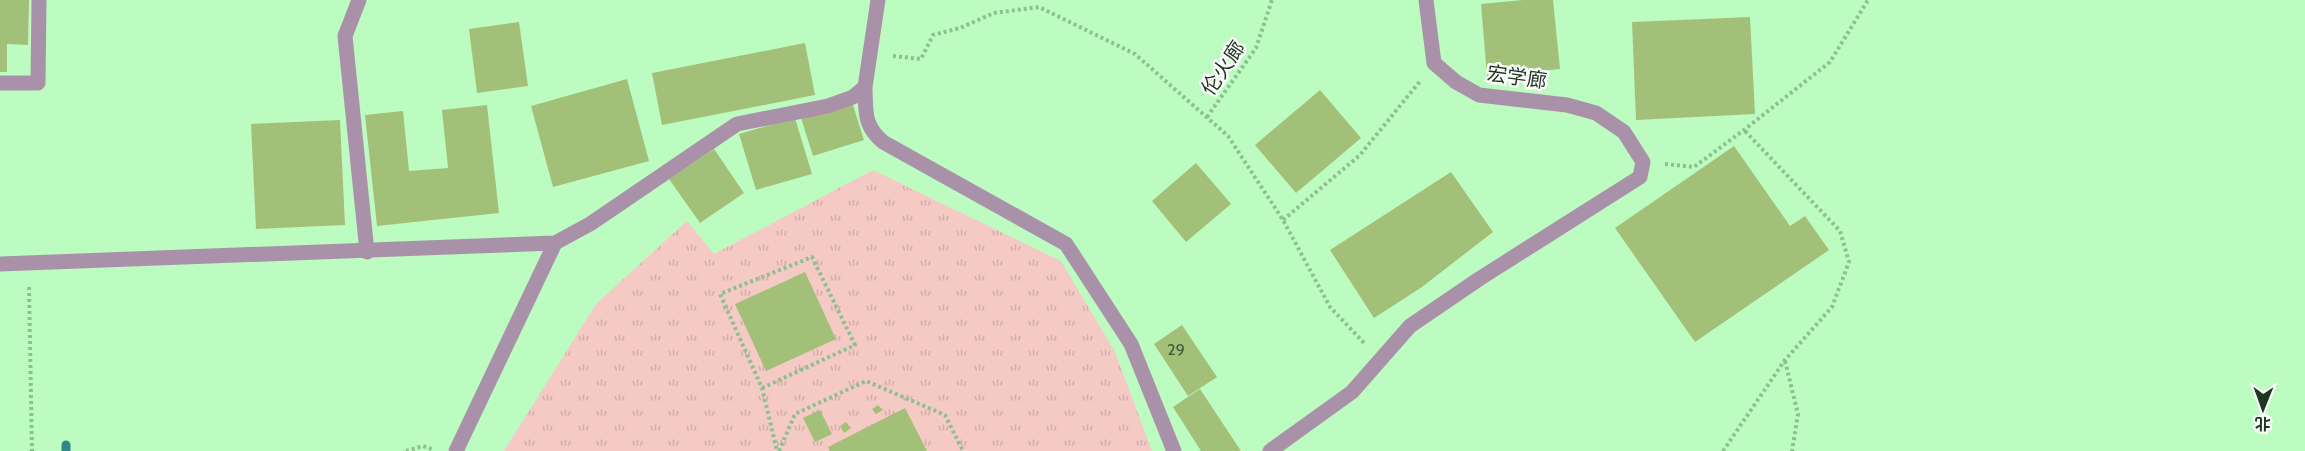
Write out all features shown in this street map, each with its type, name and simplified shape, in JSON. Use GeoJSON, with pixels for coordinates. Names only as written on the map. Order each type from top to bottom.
{"type":"FeatureCollection","features":[{"type":"Feature","properties":{"kind":"street"},"geometry":{"type":"LineString","coordinates":[[0,83],[38,83],[39,0]]}},
{"type":"Feature","properties":{"kind":"street"},"geometry":{"type":"LineString","coordinates":[[359,0],[345,36],[367,252]]}},
{"type":"Feature","properties":{"kind":"street"},"geometry":{"type":"LineString","coordinates":[[878,0],[865,87],[867,122],[873,134],[883,142],[1066,244],[1131,344],[1174,451]]}},
{"type":"Feature","properties":{"kind":"street"},"geometry":{"type":"LineString","coordinates":[[1426,0],[1434,63]]}},
{"type":"Feature","properties":{"kind":"street","name":"宏学廊"},"geometry":{"type":"LineString","coordinates":[[1434,63],[1456,82],[1479,95],[1567,105],[1596,113],[1624,132],[1643,162]]}},
{"type":"Feature","properties":{"kind":"street"},"geometry":{"type":"LineString","coordinates":[[0,264],[28,265],[555,243],[590,224],[737,124],[828,106],[853,97],[865,87]]}},
{"type":"Feature","properties":{"kind":"street"},"geometry":{"type":"LineString","coordinates":[[1270,451],[1352,392],[1410,326],[1479,279],[1640,177],[1643,162]]}},
{"type":"Feature","properties":{"kind":"street"},"geometry":{"type":"LineString","coordinates":[[456,451],[555,243]]}},
{"type":"Feature","properties":{"kind":"path","name":"伦火廊"},"geometry":{"type":"LineString","coordinates":[[1207,117],[1256,48],[1272,0]]}},
{"type":"Feature","properties":{"kind":"path"},"geometry":{"type":"LineString","coordinates":[[1643,162],[1694,166],[1744,130],[1830,62],[1868,0]]}},
{"type":"Feature","properties":{"kind":"path"},"geometry":{"type":"LineString","coordinates":[[870,54],[921,59],[933,35],[960,28],[994,13],[1039,7],[1135,54],[1228,136],[1283,220],[1330,307],[1379,360]]}},
{"type":"Feature","properties":{"kind":"path"},"geometry":{"type":"LineString","coordinates":[[1283,220],[1360,155],[1434,63]]}},
{"type":"Feature","properties":{"kind":"path"},"geometry":{"type":"LineString","coordinates":[[1723,451],[1785,360],[1832,307],[1849,262],[1840,231],[1744,130]]}},
{"type":"Feature","properties":{"kind":"path"},"geometry":{"type":"LineString","coordinates":[[762,388],[855,345],[812,257],[720,294],[762,388],[778,451]]}},
{"type":"Feature","properties":{"kind":"path"},"geometry":{"type":"LineString","coordinates":[[28,265],[32,451]]}},
{"type":"Feature","properties":{"kind":"path"},"geometry":{"type":"LineString","coordinates":[[1785,360],[1798,414],[1792,451]]}},
{"type":"Feature","properties":{"kind":"path"},"geometry":{"type":"LineString","coordinates":[[778,451],[795,414],[867,381],[945,415],[963,451]]}},
{"type":"Feature","properties":{"kind":"path"},"geometry":{"type":"LineString","coordinates":[[406,451],[423,446],[436,451]]}},
{"type":"Feature","properties":{"kind":"green space"},"geometry":{"type":"Polygon","coordinates":[[[873,170],[1061,261],[1115,352],[1152,451],[504,451],[596,304],[687,221],[714,254],[873,170]]]}},
{"type":"Feature","properties":{"kind":"building"},"geometry":{"type":"Polygon","coordinates":[[[0,0],[29,0],[28,45],[7,44],[7,72],[0,72],[0,0]]]}},
{"type":"Feature","properties":{"kind":"building"},"geometry":{"type":"Polygon","coordinates":[[[1553,0],[1560,69],[1487,76],[1481,4],[1553,0]]]}},
{"type":"Feature","properties":{"kind":"building"},"geometry":{"type":"Polygon","coordinates":[[[1750,17],[1755,114],[1636,120],[1632,22],[1750,17]]]}},
{"type":"Feature","properties":{"kind":"building"},"geometry":{"type":"Polygon","coordinates":[[[519,22],[528,86],[477,93],[469,29],[519,22]]]}},
{"type":"Feature","properties":{"kind":"building"},"geometry":{"type":"Polygon","coordinates":[[[805,43],[815,95],[662,125],[652,73],[805,43]]]}},
{"type":"Feature","properties":{"kind":"building"},"geometry":{"type":"Polygon","coordinates":[[[627,79],[649,161],[553,187],[531,106],[627,79]]]}},
{"type":"Feature","properties":{"kind":"building"},"geometry":{"type":"Polygon","coordinates":[[[1320,90],[1361,138],[1296,193],[1255,145],[1320,90]]]}},
{"type":"Feature","properties":{"kind":"building"},"geometry":{"type":"Polygon","coordinates":[[[852,102],[864,140],[813,156],[801,118],[852,102]]]}},
{"type":"Feature","properties":{"kind":"building"},"geometry":{"type":"Polygon","coordinates":[[[487,105],[499,213],[377,226],[365,115],[403,111],[409,171],[448,168],[442,110],[487,105]]]}},
{"type":"Feature","properties":{"kind":"building"},"geometry":{"type":"Polygon","coordinates":[[[795,118],[812,174],[756,190],[739,134],[795,118]]]}},
{"type":"Feature","properties":{"kind":"building"},"geometry":{"type":"Polygon","coordinates":[[[340,120],[345,225],[256,229],[251,124],[340,120]]]}},
{"type":"Feature","properties":{"kind":"building"},"geometry":{"type":"Polygon","coordinates":[[[1734,146],[1790,226],[1805,216],[1829,250],[1695,342],[1615,228],[1734,146]]]}},
{"type":"Feature","properties":{"kind":"building"},"geometry":{"type":"Polygon","coordinates":[[[714,149],[744,193],[700,223],[669,179],[714,149]]]}},
{"type":"Feature","properties":{"kind":"building"},"geometry":{"type":"Polygon","coordinates":[[[1196,163],[1231,204],[1186,242],[1152,201],[1196,163]]]}},
{"type":"Feature","properties":{"kind":"building"},"geometry":{"type":"Polygon","coordinates":[[[1451,172],[1493,232],[1422,287],[1374,318],[1330,250],[1451,172]]]}},
{"type":"Feature","properties":{"kind":"building"},"geometry":{"type":"Polygon","coordinates":[[[805,272],[836,339],[766,371],[735,304],[805,272]]]}},
{"type":"Feature","properties":{"kind":"building"},"geometry":{"type":"Polygon","coordinates":[[[1182,325],[1217,377],[1188,396],[1154,344],[1182,325]]]}},
{"type":"Feature","properties":{"kind":"building"},"geometry":{"type":"Polygon","coordinates":[[[1200,389],[1241,451],[1201,451],[1173,407],[1200,389]]]}},
{"type":"Feature","properties":{"kind":"building"},"geometry":{"type":"Polygon","coordinates":[[[878,405],[883,410],[876,414],[872,409],[878,405]]]}},
{"type":"Feature","properties":{"kind":"building"},"geometry":{"type":"Polygon","coordinates":[[[905,408],[927,451],[830,451],[828,447],[905,408]]]}},
{"type":"Feature","properties":{"kind":"building"},"geometry":{"type":"Polygon","coordinates":[[[820,410],[832,434],[815,442],[803,418],[820,410]]]}},
{"type":"Feature","properties":{"kind":"building"},"geometry":{"type":"Polygon","coordinates":[[[846,422],[851,428],[844,433],[840,426],[846,422]]]}},
{"type":"Feature","properties":{"kind":"waterway"},"geometry":{"type":"LineString","coordinates":[[66,445],[66,451]]}}]}
